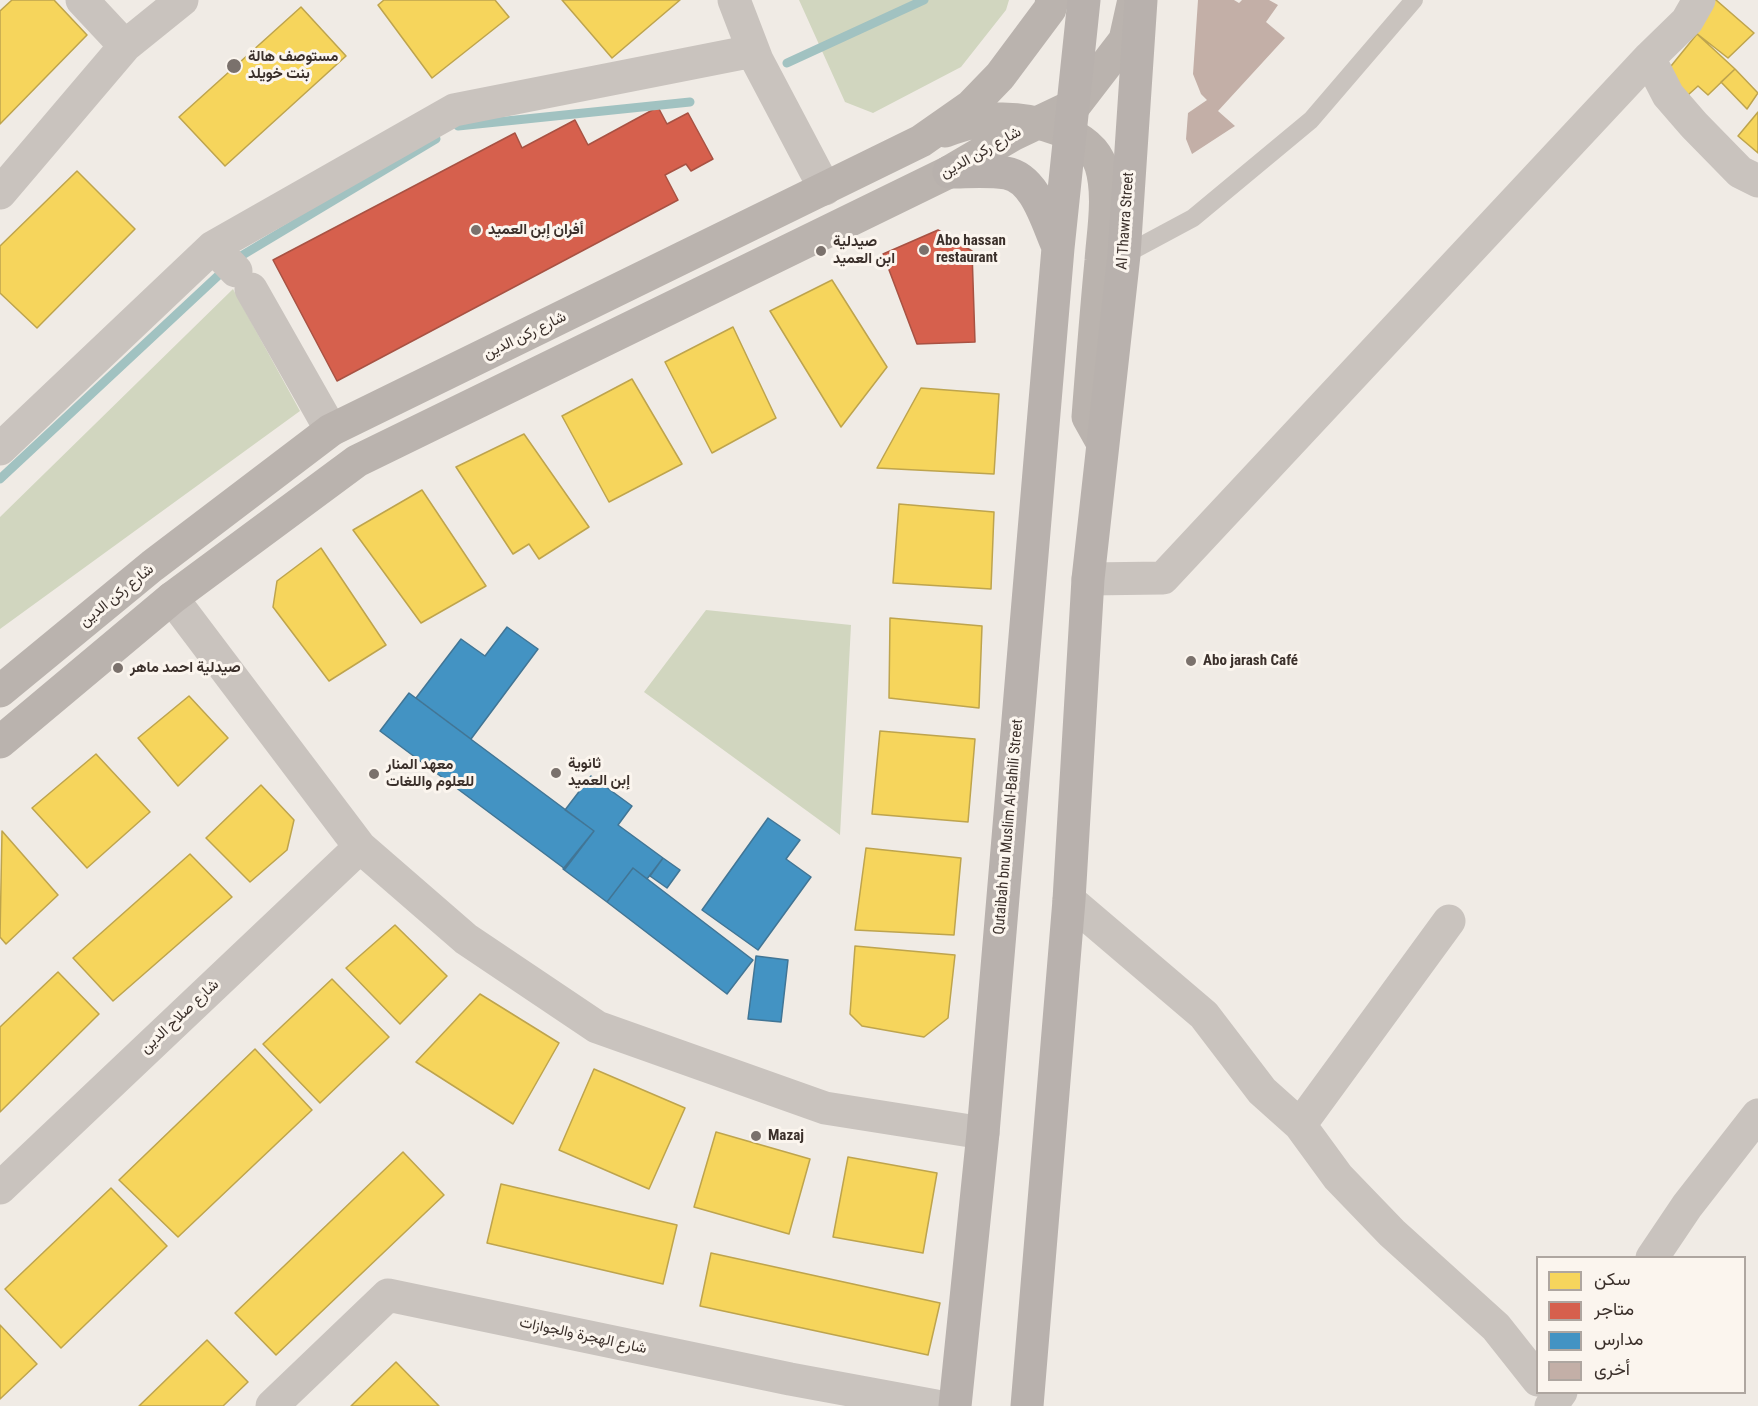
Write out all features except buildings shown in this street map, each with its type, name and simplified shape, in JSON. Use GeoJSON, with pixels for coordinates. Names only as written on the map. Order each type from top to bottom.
{"type":"FeatureCollection","features":[{"type":"Feature","properties":{"kind":"main road","name":"شارع ركن الدين"},"geometry":{"type":"LineString","coordinates":[[0,692],[152,567],[331,430],[921,141],[970,106],[1000,76],[1050,9],[1052,0]]}},
{"type":"Feature","properties":{"kind":"main road"},"geometry":{"type":"LineString","coordinates":[[1058,248],[1084,0]]}},
{"type":"Feature","properties":{"kind":"main road"},"geometry":{"type":"LineString","coordinates":[[1073,120],[1125,40],[1133,0]]}},
{"type":"Feature","properties":{"kind":"main road","name":"Al Thawra Street"},"geometry":{"type":"LineString","coordinates":[[1102,442],[1124,255],[1141,0]]}},
{"type":"Feature","properties":{"kind":"main road"},"geometry":{"type":"LineString","coordinates":[[921,141],[962,124],[989,120],[1037,123]]}},
{"type":"Feature","properties":{"kind":"main road","name":"شارع ركن الدين"},"geometry":{"type":"LineString","coordinates":[[0,742],[172,598],[357,461],[949,172],[1037,123],[1073,120]]}},
{"type":"Feature","properties":{"kind":"main road"},"geometry":{"type":"LineString","coordinates":[[1027,1406],[1069,900],[1088,579],[1102,442],[1088,417],[1105,207],[1101,165],[1073,120]]}},
{"type":"Feature","properties":{"kind":"main road"},"geometry":{"type":"LineString","coordinates":[[949,172],[1007,173],[1024,182],[1032,191],[1058,248]]}},
{"type":"Feature","properties":{"kind":"main road","name":"Qutaibah bnu Muslim Al-Bahili Street"},"geometry":{"type":"LineString","coordinates":[[954,1406],[983,1133],[1058,248]]}},
{"type":"Feature","properties":{"kind":"street"},"geometry":{"type":"LineString","coordinates":[[82,0],[125,46]]}},
{"type":"Feature","properties":{"kind":"street"},"geometry":{"type":"LineString","coordinates":[[0,193],[125,46],[182,0]]}},
{"type":"Feature","properties":{"kind":"street"},"geometry":{"type":"LineString","coordinates":[[734,0],[760,64],[825,189]]}},
{"type":"Feature","properties":{"kind":"street"},"geometry":{"type":"LineString","coordinates":[[1088,579],[1162,578],[1649,58],[1687,21],[1699,0]]}},
{"type":"Feature","properties":{"kind":"street"},"geometry":{"type":"LineString","coordinates":[[1649,58],[1668,95],[1740,172],[1758,181]]}},
{"type":"Feature","properties":{"kind":"street"},"geometry":{"type":"LineString","coordinates":[[0,449],[213,247],[454,110],[760,64]]}},
{"type":"Feature","properties":{"kind":"street"},"geometry":{"type":"LineString","coordinates":[[213,247],[244,280],[331,430]]}},
{"type":"Feature","properties":{"kind":"street"},"geometry":{"type":"LineString","coordinates":[[172,598],[360,847],[466,939],[597,1027],[825,1108],[983,1133]]}},
{"type":"Feature","properties":{"kind":"street","name":"شارع صلاح الدين"},"geometry":{"type":"LineString","coordinates":[[0,1188],[360,847]]}},
{"type":"Feature","properties":{"kind":"street"},"geometry":{"type":"LineString","coordinates":[[1069,900],[1203,1015],[1262,1091],[1300,1125],[1338,1177],[1392,1233],[1496,1327],[1536,1376]]}},
{"type":"Feature","properties":{"kind":"street"},"geometry":{"type":"LineString","coordinates":[[1300,1125],[1449,921]]}},
{"type":"Feature","properties":{"kind":"street"},"geometry":{"type":"LineString","coordinates":[[1653,1256],[1687,1206],[1758,1115]]}},
{"type":"Feature","properties":{"kind":"street","name":"شارع الهجرة والجوازات"},"geometry":{"type":"LineString","coordinates":[[272,1406],[388,1295],[789,1393],[936,1406]]}},
{"type":"Feature","properties":{"kind":"lane"},"geometry":{"type":"LineString","coordinates":[[1124,255],[1193,218],[1311,120],[1414,0]]}},
{"type":"Feature","properties":{"kind":"green space"},"geometry":{"type":"Polygon","coordinates":[[[799,0],[1009,0],[1006,10],[961,67],[873,113],[845,102],[799,0]]]}},
{"type":"Feature","properties":{"kind":"green space"},"geometry":{"type":"Polygon","coordinates":[[[233,289],[300,411],[0,629],[0,517],[233,289]]]}},
{"type":"Feature","properties":{"kind":"green space"},"geometry":{"type":"Polygon","coordinates":[[[706,610],[851,625],[840,835],[644,692],[706,610]]]}},
{"type":"Feature","properties":{"kind":"waterway"},"geometry":{"type":"LineString","coordinates":[[787,63],[924,0]]}},
{"type":"Feature","properties":{"kind":"waterway"},"geometry":{"type":"LineString","coordinates":[[458,126],[690,102]]}},
{"type":"Feature","properties":{"kind":"waterway"},"geometry":{"type":"LineString","coordinates":[[0,479],[236,259],[436,139]]}},
{"type":"Feature","properties":{"kind":"place","name":"مستوصف هالة بنت خويلد"},"geometry":{"type":"Point","coordinates":[234,66]}},
{"type":"Feature","properties":{"kind":"place","name":"أفران إبن العميد"},"geometry":{"type":"Point","coordinates":[476,230]}},
{"type":"Feature","properties":{"kind":"place","name":"Abo hassan restaurant"},"geometry":{"type":"Point","coordinates":[924,250]}},
{"type":"Feature","properties":{"kind":"place","name":"صيدلية ابن العميد"},"geometry":{"type":"Point","coordinates":[821,251]}},
{"type":"Feature","properties":{"kind":"place","name":"Abo jarash Café"},"geometry":{"type":"Point","coordinates":[1191,661]}},
{"type":"Feature","properties":{"kind":"place","name":"صيدلية احمد ماهر"},"geometry":{"type":"Point","coordinates":[118,668]}},
{"type":"Feature","properties":{"kind":"place","name":"ثانوية إبن العميد"},"geometry":{"type":"Point","coordinates":[556,773]}},
{"type":"Feature","properties":{"kind":"place","name":"معهد المنار للعلوم واللغات"},"geometry":{"type":"Point","coordinates":[374,774]}},
{"type":"Feature","properties":{"kind":"place","name":"Mazaj"},"geometry":{"type":"Point","coordinates":[756,1136]}}]}
